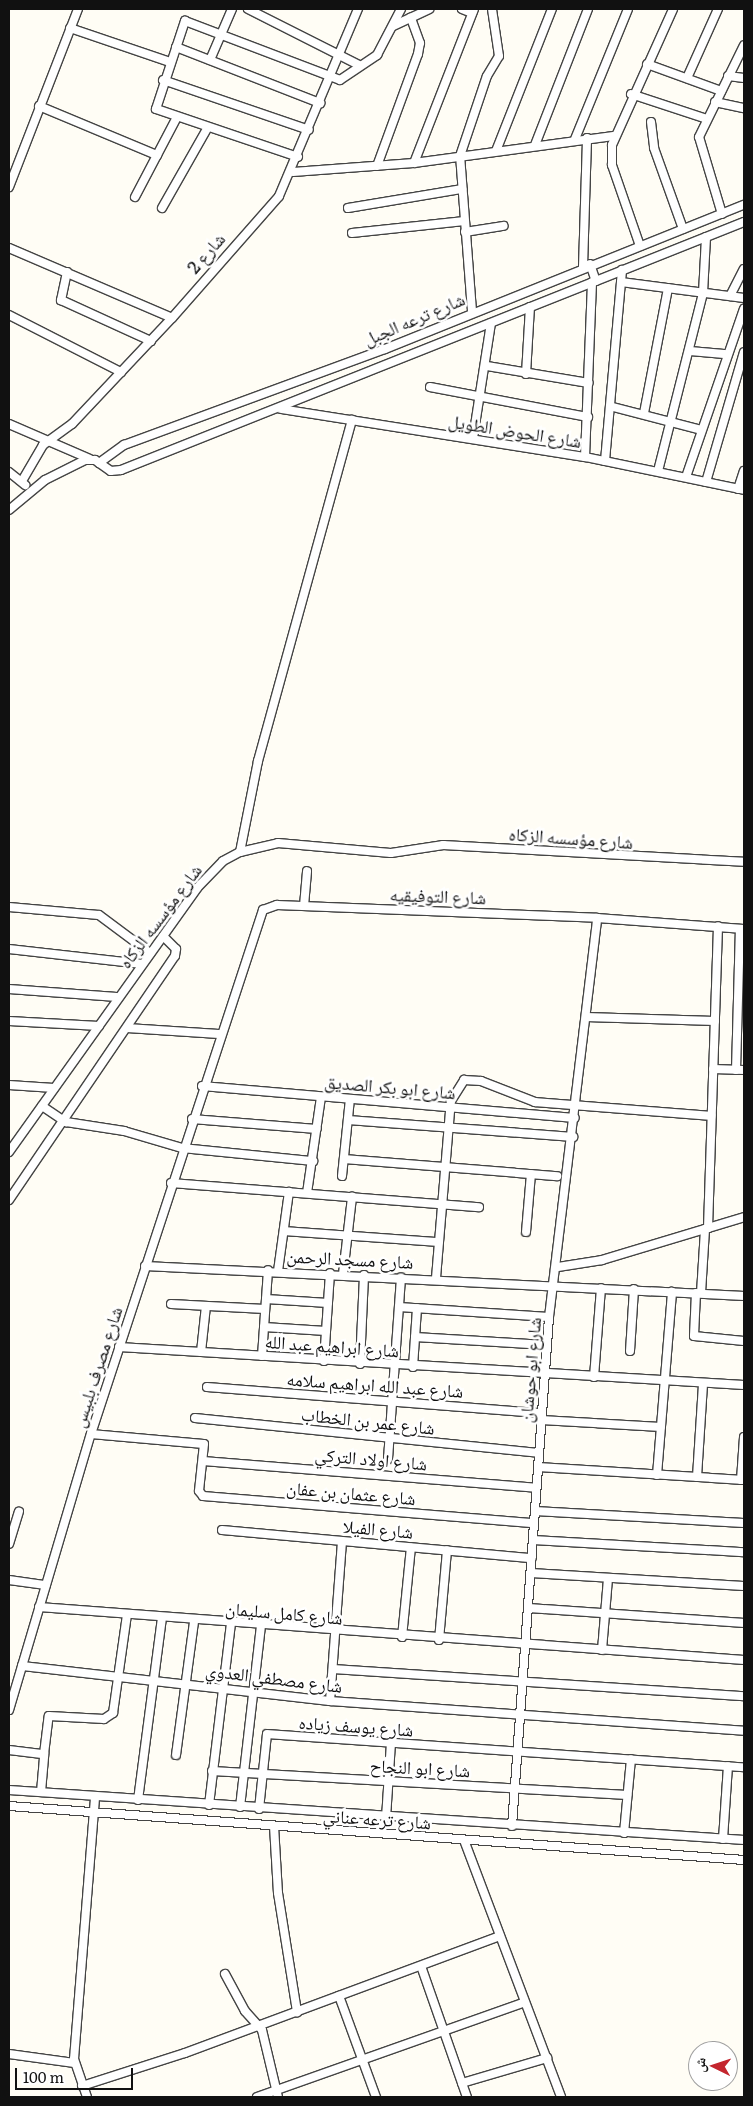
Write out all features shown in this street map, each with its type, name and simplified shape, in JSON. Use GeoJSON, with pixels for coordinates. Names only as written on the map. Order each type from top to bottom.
{"type":"FeatureCollection","features":[{"type":"Feature","properties":{"kind":"street"},"geometry":{"type":"LineString","coordinates":[[9,187],[78,9]]}},
{"type":"Feature","properties":{"kind":"street"},"geometry":{"type":"LineString","coordinates":[[210,60],[232,9]]}},
{"type":"Feature","properties":{"kind":"street"},"geometry":{"type":"LineString","coordinates":[[248,9],[360,64]]}},
{"type":"Feature","properties":{"kind":"street","name":"شارع 2"},"geometry":{"type":"LineString","coordinates":[[22,481],[47,441],[72,424],[151,341],[273,204],[293,172],[358,9]]}},
{"type":"Feature","properties":{"kind":"street"},"geometry":{"type":"LineString","coordinates":[[298,157],[156,109],[170,62],[187,20],[330,78],[340,80],[360,64],[377,55],[401,9]]}},
{"type":"Feature","properties":{"kind":"street"},"geometry":{"type":"LineString","coordinates":[[393,26],[429,9]]}},
{"type":"Feature","properties":{"kind":"street"},"geometry":{"type":"LineString","coordinates":[[414,163],[473,11],[462,9]]}},
{"type":"Feature","properties":{"kind":"street"},"geometry":{"type":"LineString","coordinates":[[472,311],[460,156],[487,76],[499,56],[492,9]]}},
{"type":"Feature","properties":{"kind":"street"},"geometry":{"type":"LineString","coordinates":[[496,151],[552,9]]}},
{"type":"Feature","properties":{"kind":"street"},"geometry":{"type":"LineString","coordinates":[[535,145],[588,9]]}},
{"type":"Feature","properties":{"kind":"street"},"geometry":{"type":"LineString","coordinates":[[575,139],[628,9]]}},
{"type":"Feature","properties":{"kind":"street"},"geometry":{"type":"LineString","coordinates":[[640,246],[612,165],[615,136],[632,94],[673,9]]}},
{"type":"Feature","properties":{"kind":"street"},"geometry":{"type":"LineString","coordinates":[[687,78],[718,9]]}},
{"type":"Feature","properties":{"kind":"street"},"geometry":{"type":"LineString","coordinates":[[377,166],[418,54],[420,43],[411,18]]}},
{"type":"Feature","properties":{"kind":"street"},"geometry":{"type":"LineString","coordinates":[[70,28],[170,62]]}},
{"type":"Feature","properties":{"kind":"street"},"geometry":{"type":"LineString","coordinates":[[722,214],[699,144],[707,119],[744,46]]}},
{"type":"Feature","properties":{"kind":"street"},"geometry":{"type":"LineString","coordinates":[[176,47],[320,103]]}},
{"type":"Feature","properties":{"kind":"street"},"geometry":{"type":"LineString","coordinates":[[647,64],[721,91]]}},
{"type":"Feature","properties":{"kind":"street"},"geometry":{"type":"LineString","coordinates":[[728,76],[744,78]]}},
{"type":"Feature","properties":{"kind":"street"},"geometry":{"type":"LineString","coordinates":[[164,80],[309,130]]}},
{"type":"Feature","properties":{"kind":"street"},"geometry":{"type":"LineString","coordinates":[[632,94],[707,119]]}},
{"type":"Feature","properties":{"kind":"street"},"geometry":{"type":"LineString","coordinates":[[715,102],[744,108]]}},
{"type":"Feature","properties":{"kind":"street"},"geometry":{"type":"LineString","coordinates":[[40,106],[157,155]]}},
{"type":"Feature","properties":{"kind":"street"},"geometry":{"type":"LineString","coordinates":[[135,197],[177,117]]}},
{"type":"Feature","properties":{"kind":"street"},"geometry":{"type":"LineString","coordinates":[[651,122],[654,148],[683,229]]}},
{"type":"Feature","properties":{"kind":"street"},"geometry":{"type":"LineString","coordinates":[[162,208],[208,127]]}},
{"type":"Feature","properties":{"kind":"street"},"geometry":{"type":"LineString","coordinates":[[293,172],[414,163],[575,139],[615,136]]}},
{"type":"Feature","properties":{"kind":"street"},"geometry":{"type":"LineString","coordinates":[[585,457],[594,280],[588,266],[587,138]]}},
{"type":"Feature","properties":{"kind":"street"},"geometry":{"type":"LineString","coordinates":[[348,208],[462,189]]}},
{"type":"Feature","properties":{"kind":"street","name":"شارع ترعه الجبل"},"geometry":{"type":"LineString","coordinates":[[99,463],[124,445],[385,349],[472,311],[744,205]]}},
{"type":"Feature","properties":{"kind":"street"},"geometry":{"type":"LineString","coordinates":[[352,233],[464,221]]}},
{"type":"Feature","properties":{"kind":"street","name":"شارع ترعه الجبل"},"geometry":{"type":"LineString","coordinates":[[9,424],[116,472],[280,409],[594,280],[744,222]]}},
{"type":"Feature","properties":{"kind":"street"},"geometry":{"type":"LineString","coordinates":[[465,232],[504,226]]}},
{"type":"Feature","properties":{"kind":"street"},"geometry":{"type":"LineString","coordinates":[[658,471],[690,351],[703,293],[706,237]]}},
{"type":"Feature","properties":{"kind":"street"},"geometry":{"type":"LineString","coordinates":[[9,248],[172,318]]}},
{"type":"Feature","properties":{"kind":"street"},"geometry":{"type":"LineString","coordinates":[[730,296],[744,269]]}},
{"type":"Feature","properties":{"kind":"street"},"geometry":{"type":"LineString","coordinates":[[605,461],[613,407],[622,270]]}},
{"type":"Feature","properties":{"kind":"street"},"geometry":{"type":"LineString","coordinates":[[68,272],[61,300],[151,341]]}},
{"type":"Feature","properties":{"kind":"street"},"geometry":{"type":"LineString","coordinates":[[621,282],[744,298]]}},
{"type":"Feature","properties":{"kind":"street"},"geometry":{"type":"LineString","coordinates":[[644,413],[668,288]]}},
{"type":"Feature","properties":{"kind":"street"},"geometry":{"type":"LineString","coordinates":[[526,374],[530,307]]}},
{"type":"Feature","properties":{"kind":"street"},"geometry":{"type":"LineString","coordinates":[[686,477],[727,354],[740,330],[744,309]]}},
{"type":"Feature","properties":{"kind":"street"},"geometry":{"type":"LineString","coordinates":[[9,315],[121,372]]}},
{"type":"Feature","properties":{"kind":"street"},"geometry":{"type":"LineString","coordinates":[[473,438],[487,366],[491,323]]}},
{"type":"Feature","properties":{"kind":"street"},"geometry":{"type":"LineString","coordinates":[[690,351],[727,354]]}},
{"type":"Feature","properties":{"kind":"street"},"geometry":{"type":"LineString","coordinates":[[706,482],[744,352]]}},
{"type":"Feature","properties":{"kind":"street"},"geometry":{"type":"LineString","coordinates":[[487,366],[589,383]]}},
{"type":"Feature","properties":{"kind":"street"},"geometry":{"type":"LineString","coordinates":[[430,387],[588,417]]}},
{"type":"Feature","properties":{"kind":"street"},"geometry":{"type":"LineString","coordinates":[[613,407],[672,420],[701,430]]}},
{"type":"Feature","properties":{"kind":"street","name":"شارع الحوض الطويل"},"geometry":{"type":"LineString","coordinates":[[280,409],[585,457],[741,490]]}},
{"type":"Feature","properties":{"kind":"street"},"geometry":{"type":"LineString","coordinates":[[240,852],[258,761],[352,420]]}},
{"type":"Feature","properties":{"kind":"street"},"geometry":{"type":"LineString","coordinates":[[9,510],[30,490],[90,459]]}},
{"type":"Feature","properties":{"kind":"street"},"geometry":{"type":"LineString","coordinates":[[741,490],[744,471]]}},
{"type":"Feature","properties":{"kind":"street"},"geometry":{"type":"LineString","coordinates":[[9,472],[22,481],[30,490]]}},
{"type":"Feature","properties":{"kind":"street","name":"شارع مؤسسه الزكاه"},"geometry":{"type":"LineString","coordinates":[[9,1152],[150,952],[209,873],[240,852],[278,843],[397,853],[443,846],[744,862]]}},
{"type":"Feature","properties":{"kind":"street"},"geometry":{"type":"LineString","coordinates":[[304,906],[307,871]]}},
{"type":"Feature","properties":{"kind":"street","name":"شارع التوفيقيه"},"geometry":{"type":"LineString","coordinates":[[219,1034],[258,916],[269,906],[598,918],[742,929]]}},
{"type":"Feature","properties":{"kind":"street"},"geometry":{"type":"LineString","coordinates":[[9,908],[99,915],[150,952]]}},
{"type":"Feature","properties":{"kind":"street","name":"شارع ابو حوشان"},"geometry":{"type":"LineString","coordinates":[[512,1826],[522,1716],[546,1345],[558,1267],[598,918]]}},
{"type":"Feature","properties":{"kind":"street"},"geometry":{"type":"LineString","coordinates":[[718,926],[706,1229],[694,1336],[744,1341]]}},
{"type":"Feature","properties":{"kind":"street"},"geometry":{"type":"LineString","coordinates":[[713,1069],[740,1070],[742,929]]}},
{"type":"Feature","properties":{"kind":"street"},"geometry":{"type":"LineString","coordinates":[[9,1200],[66,1122],[176,949],[160,939]]}},
{"type":"Feature","properties":{"kind":"street"},"geometry":{"type":"LineString","coordinates":[[9,949],[142,964]]}},
{"type":"Feature","properties":{"kind":"street"},"geometry":{"type":"LineString","coordinates":[[9,989],[118,997]]}},
{"type":"Feature","properties":{"kind":"street"},"geometry":{"type":"LineString","coordinates":[[586,1017],[715,1021]]}},
{"type":"Feature","properties":{"kind":"street"},"geometry":{"type":"LineString","coordinates":[[9,1021],[98,1026]]}},
{"type":"Feature","properties":{"kind":"street"},"geometry":{"type":"LineString","coordinates":[[127,1028],[219,1034]]}},
{"type":"Feature","properties":{"kind":"street","name":"شارع مصرف بلبيس"},"geometry":{"type":"LineString","coordinates":[[9,1710],[91,1434],[219,1034]]}},
{"type":"Feature","properties":{"kind":"street"},"geometry":{"type":"LineString","coordinates":[[436,1278],[450,1108],[457,1085],[472,1078],[525,1100],[576,1106],[711,1116]]}},
{"type":"Feature","properties":{"kind":"street"},"geometry":{"type":"LineString","coordinates":[[9,1085],[54,1088]]}},
{"type":"Feature","properties":{"kind":"street","name":"شارع ابو بكر الصديق"},"geometry":{"type":"LineString","coordinates":[[202,1086],[575,1118]]}},
{"type":"Feature","properties":{"kind":"street"},"geometry":{"type":"LineString","coordinates":[[307,1194],[321,1097]]}},
{"type":"Feature","properties":{"kind":"street"},"geometry":{"type":"LineString","coordinates":[[342,1176],[350,1099]]}},
{"type":"Feature","properties":{"kind":"street"},"geometry":{"type":"LineString","coordinates":[[42,1106],[66,1122],[124,1131],[182,1148],[312,1160]]}},
{"type":"Feature","properties":{"kind":"street"},"geometry":{"type":"LineString","coordinates":[[192,1118],[317,1129]]}},
{"type":"Feature","properties":{"kind":"street"},"geometry":{"type":"LineString","coordinates":[[348,1120],[573,1137]]}},
{"type":"Feature","properties":{"kind":"street"},"geometry":{"type":"LineString","coordinates":[[344,1159],[557,1176]]}},
{"type":"Feature","properties":{"kind":"street"},"geometry":{"type":"LineString","coordinates":[[526,1232],[531,1174]]}},
{"type":"Feature","properties":{"kind":"street"},"geometry":{"type":"LineString","coordinates":[[171,1183],[479,1207]]}},
{"type":"Feature","properties":{"kind":"street"},"geometry":{"type":"LineString","coordinates":[[278,1271],[289,1192]]}},
{"type":"Feature","properties":{"kind":"street"},"geometry":{"type":"LineString","coordinates":[[343,1274],[352,1197]]}},
{"type":"Feature","properties":{"kind":"street"},"geometry":{"type":"LineString","coordinates":[[558,1267],[602,1260],[744,1217]]}},
{"type":"Feature","properties":{"kind":"street"},"geometry":{"type":"LineString","coordinates":[[284,1231],[439,1242]]}},
{"type":"Feature","properties":{"kind":"street","name":"شارع مسجد الرحمن"},"geometry":{"type":"LineString","coordinates":[[145,1266],[436,1278],[744,1296]]}},
{"type":"Feature","properties":{"kind":"street"},"geometry":{"type":"LineString","coordinates":[[262,1356],[268,1270]]}},
{"type":"Feature","properties":{"kind":"street"},"geometry":{"type":"LineString","coordinates":[[324,1361],[330,1273]]}},
{"type":"Feature","properties":{"kind":"street"},"geometry":{"type":"LineString","coordinates":[[360,1364],[364,1275]]}},
{"type":"Feature","properties":{"kind":"street"},"geometry":{"type":"LineString","coordinates":[[388,1459],[402,1277]]}},
{"type":"Feature","properties":{"kind":"street"},"geometry":{"type":"LineString","coordinates":[[594,1376],[601,1288]]}},
{"type":"Feature","properties":{"kind":"street"},"geometry":{"type":"LineString","coordinates":[[630,1351],[634,1289]]}},
{"type":"Feature","properties":{"kind":"street"},"geometry":{"type":"LineString","coordinates":[[657,1475],[672,1292]]}},
{"type":"Feature","properties":{"kind":"street"},"geometry":{"type":"LineString","coordinates":[[266,1299],[328,1302]]}},
{"type":"Feature","properties":{"kind":"street"},"geometry":{"type":"LineString","coordinates":[[171,1304],[265,1309]]}},
{"type":"Feature","properties":{"kind":"street"},"geometry":{"type":"LineString","coordinates":[[201,1352],[206,1306]]}},
{"type":"Feature","properties":{"kind":"street"},"geometry":{"type":"LineString","coordinates":[[399,1307],[549,1317]]}},
{"type":"Feature","properties":{"kind":"street"},"geometry":{"type":"LineString","coordinates":[[413,1367],[417,1308]]}},
{"type":"Feature","properties":{"kind":"street"},"geometry":{"type":"LineString","coordinates":[[264,1327],[326,1331]]}},
{"type":"Feature","properties":{"kind":"street"},"geometry":{"type":"LineString","coordinates":[[415,1337],[546,1345]]}},
{"type":"Feature","properties":{"kind":"street","name":"شارع ابراهيم عبد الله"},"geometry":{"type":"LineString","coordinates":[[119,1347],[360,1364],[744,1385]]}},
{"type":"Feature","properties":{"kind":"street"},"geometry":{"type":"LineString","coordinates":[[697,1477],[703,1383]]}},
{"type":"Feature","properties":{"kind":"street","name":"شارع عبد الله ابراهيم سلامه"},"geometry":{"type":"LineString","coordinates":[[207,1387],[661,1427]]}},
{"type":"Feature","properties":{"kind":"street","name":"شارع عمر بن الخطاب"},"geometry":{"type":"LineString","coordinates":[[195,1418],[538,1453]]}},
{"type":"Feature","properties":{"kind":"street"},"geometry":{"type":"LineString","coordinates":[[91,1434],[202,1444],[203,1461]]}},
{"type":"Feature","properties":{"kind":"street"},"geometry":{"type":"LineString","coordinates":[[538,1468],[742,1480],[744,1437]]}},
{"type":"Feature","properties":{"kind":"street","name":"شارع اولاد التركي"},"geometry":{"type":"LineString","coordinates":[[203,1461],[536,1488]]}},
{"type":"Feature","properties":{"kind":"street","name":"شارع عثمان بن عفان"},"geometry":{"type":"LineString","coordinates":[[203,1461],[199,1491],[203,1496],[534,1523]]}},
{"type":"Feature","properties":{"kind":"street"},"geometry":{"type":"LineString","coordinates":[[535,1511],[744,1523]]}},
{"type":"Feature","properties":{"kind":"street"},"geometry":{"type":"LineString","coordinates":[[9,1544],[19,1512]]}},
{"type":"Feature","properties":{"kind":"street","name":"شارع الفيلا"},"geometry":{"type":"LineString","coordinates":[[222,1530],[532,1558]]}},
{"type":"Feature","properties":{"kind":"street"},"geometry":{"type":"LineString","coordinates":[[533,1540],[744,1552]]}},
{"type":"Feature","properties":{"kind":"street"},"geometry":{"type":"LineString","coordinates":[[330,1701],[342,1541]]}},
{"type":"Feature","properties":{"kind":"street"},"geometry":{"type":"LineString","coordinates":[[402,1637],[411,1547]]}},
{"type":"Feature","properties":{"kind":"street"},"geometry":{"type":"LineString","coordinates":[[439,1640],[447,1550]]}},
{"type":"Feature","properties":{"kind":"street"},"geometry":{"type":"LineString","coordinates":[[531,1573],[744,1586]]}},
{"type":"Feature","properties":{"kind":"street"},"geometry":{"type":"LineString","coordinates":[[602,1650],[608,1578]]}},
{"type":"Feature","properties":{"kind":"street"},"geometry":{"type":"LineString","coordinates":[[9,1580],[46,1585]]}},
{"type":"Feature","properties":{"kind":"street","name":"شارع كامل سليمان"},"geometry":{"type":"LineString","coordinates":[[39,1607],[335,1633],[744,1660]]}},
{"type":"Feature","properties":{"kind":"street"},"geometry":{"type":"LineString","coordinates":[[529,1608],[744,1623]]}},
{"type":"Feature","properties":{"kind":"street"},"geometry":{"type":"LineString","coordinates":[[41,1792],[48,1717],[107,1718],[115,1710],[127,1615]]}},
{"type":"Feature","properties":{"kind":"street"},"geometry":{"type":"LineString","coordinates":[[138,1800],[162,1618]]}},
{"type":"Feature","properties":{"kind":"street"},"geometry":{"type":"LineString","coordinates":[[176,1755],[194,1621]]}},
{"type":"Feature","properties":{"kind":"street"},"geometry":{"type":"LineString","coordinates":[[209,1805],[230,1623]]}},
{"type":"Feature","properties":{"kind":"street"},"geometry":{"type":"LineString","coordinates":[[240,1807],[261,1626]]}},
{"type":"Feature","properties":{"kind":"street","name":"شارع مصطفي العدوي"},"geometry":{"type":"LineString","coordinates":[[22,1666],[186,1682],[253,1693],[330,1701],[744,1731]]}},
{"type":"Feature","properties":{"kind":"street"},"geometry":{"type":"LineString","coordinates":[[333,1669],[744,1696]]}},
{"type":"Feature","properties":{"kind":"street","name":"شارع يوسف زياده"},"geometry":{"type":"LineString","coordinates":[[259,1809],[266,1734],[744,1767]]}},
{"type":"Feature","properties":{"kind":"street"},"geometry":{"type":"LineString","coordinates":[[386,1818],[391,1743]]}},
{"type":"Feature","properties":{"kind":"street"},"geometry":{"type":"LineString","coordinates":[[9,1750],[44,1754]]}},
{"type":"Feature","properties":{"kind":"street"},"geometry":{"type":"LineString","coordinates":[[624,1832],[631,1759]]}},
{"type":"Feature","properties":{"kind":"street"},"geometry":{"type":"LineString","coordinates":[[723,1839],[728,1766]]}},
{"type":"Feature","properties":{"kind":"street","name":"شارع ابو النجاح"},"geometry":{"type":"LineString","coordinates":[[212,1771],[627,1796]]}},
{"type":"Feature","properties":{"kind":"street","name":"شارع ترعه عناني"},"geometry":{"type":"LineString","coordinates":[[9,1790],[95,1798],[386,1818],[744,1840]]}},
{"type":"Feature","properties":{"kind":"street"},"geometry":{"type":"LineString","coordinates":[[86,2097],[74,2063],[95,1798]]}},
{"type":"Feature","properties":{"kind":"street","name":"شارع ترعه عناني"},"geometry":{"type":"LineString","coordinates":[[9,1806],[744,1860]]}},
{"type":"Feature","properties":{"kind":"street"},"geometry":{"type":"LineString","coordinates":[[274,1826],[278,1893],[297,2012]]}},
{"type":"Feature","properties":{"kind":"street"},"geometry":{"type":"LineString","coordinates":[[464,1840],[562,2097]]}},
{"type":"Feature","properties":{"kind":"street"},"geometry":{"type":"LineString","coordinates":[[82,2086],[259,2026],[500,1936]]}},
{"type":"Feature","properties":{"kind":"street"},"geometry":{"type":"LineString","coordinates":[[421,1966],[467,2097]]}},
{"type":"Feature","properties":{"kind":"street"},"geometry":{"type":"LineString","coordinates":[[225,1974],[245,2011],[259,2026],[277,2093]]}},
{"type":"Feature","properties":{"kind":"street"},"geometry":{"type":"LineString","coordinates":[[339,1996],[376,2097]]}},
{"type":"Feature","properties":{"kind":"street"},"geometry":{"type":"LineString","coordinates":[[257,2097],[277,2093],[362,2058],[443,2032],[525,2002]]}},
{"type":"Feature","properties":{"kind":"street"},"geometry":{"type":"LineString","coordinates":[[9,2054],[74,2063]]}},
{"type":"Feature","properties":{"kind":"street"},"geometry":{"type":"LineString","coordinates":[[462,2083],[547,2058]]}}]}
